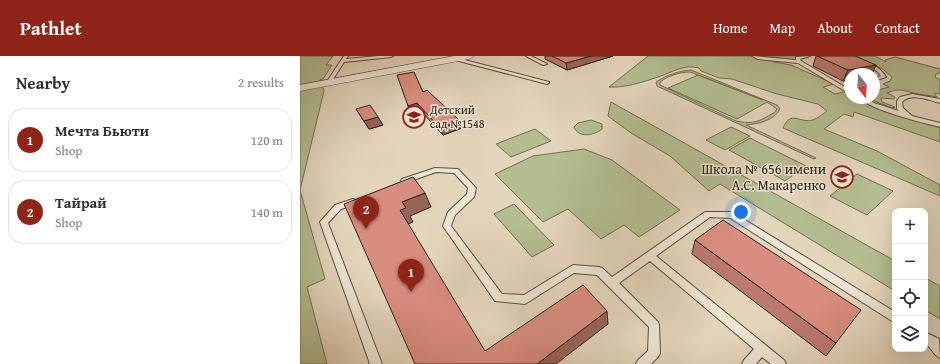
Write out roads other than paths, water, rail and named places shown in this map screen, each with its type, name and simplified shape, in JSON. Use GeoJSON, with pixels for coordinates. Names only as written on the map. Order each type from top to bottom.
{"type":"FeatureCollection","features":[{"type":"Feature","properties":{"kind":"street"},"geometry":{"type":"LineString","coordinates":[[300,88],[469,56]]}},
{"type":"Feature","properties":{"kind":"lane"},"geometry":{"type":"LineString","coordinates":[[328,83],[346,56]]}},
{"type":"Feature","properties":{"kind":"lane"},"geometry":{"type":"LineString","coordinates":[[343,61],[391,56]]}},
{"type":"Feature","properties":{"kind":"lane"},"geometry":{"type":"LineString","coordinates":[[528,56],[545,64]]}},
{"type":"Feature","properties":{"kind":"lane"},"geometry":{"type":"LineString","coordinates":[[754,56],[758,58],[799,62],[844,89]]}},
{"type":"Feature","properties":{"kind":"lane"},"geometry":{"type":"LineString","coordinates":[[799,62],[798,58],[808,56]]}},
{"type":"Feature","properties":{"kind":"lane"},"geometry":{"type":"LineString","coordinates":[[458,59],[547,84]]}},
{"type":"Feature","properties":{"kind":"lane"},"geometry":{"type":"LineString","coordinates":[[857,60],[875,68]]}},
{"type":"Feature","properties":{"kind":"lane"},"geometry":{"type":"LineString","coordinates":[[880,71],[884,77],[880,78]]}},
{"type":"Feature","properties":{"kind":"lane"},"geometry":{"type":"LineString","coordinates":[[840,87],[844,86]]}},
{"type":"Feature","properties":{"kind":"lane"},"geometry":{"type":"LineString","coordinates":[[910,116],[900,109],[899,102],[902,98],[910,96],[940,101]]}},
{"type":"Feature","properties":{"kind":"lane"},"geometry":{"type":"LineString","coordinates":[[872,104],[940,125]]}},
{"type":"Feature","properties":{"kind":"lane"},"geometry":{"type":"LineString","coordinates":[[398,184],[435,170],[456,171],[465,180],[472,188],[471,195],[451,214],[447,226],[499,298],[525,300],[573,269],[599,271],[654,325],[654,353],[642,364]]}},
{"type":"Feature","properties":{"kind":"lane"},"geometry":{"type":"LineString","coordinates":[[360,199],[338,207],[324,222],[376,364]]}},
{"type":"Feature","properties":{"kind":"lane"},"geometry":{"type":"LineString","coordinates":[[612,283],[708,214],[732,215],[892,316]]}},
{"type":"Feature","properties":{"kind":"lane"},"geometry":{"type":"LineString","coordinates":[[650,256],[780,364]]}},
{"type":"Feature","properties":{"kind":"lane"},"geometry":{"type":"LineString","coordinates":[[928,339],[935,344],[940,352]]}},
{"type":"Feature","properties":{"kind":"lane"},"geometry":{"type":"LineString","coordinates":[[748,364],[762,349]]}},
{"type":"Feature","properties":{"kind":"place","name":"Детский сад №1548"},"geometry":{"type":"Point","coordinates":[414,117]}},
{"type":"Feature","properties":{"kind":"place","name":"Школа № 656 имени А.С. Макаренко"},"geometry":{"type":"Point","coordinates":[842,177]}},
{"type":"Feature","properties":{"kind":"place","name":"Тайрай"},"geometry":{"type":"Point","coordinates":[366,229]}},
{"type":"Feature","properties":{"kind":"place","name":"Мечта Бьюти"},"geometry":{"type":"Point","coordinates":[411,292]}}]}
